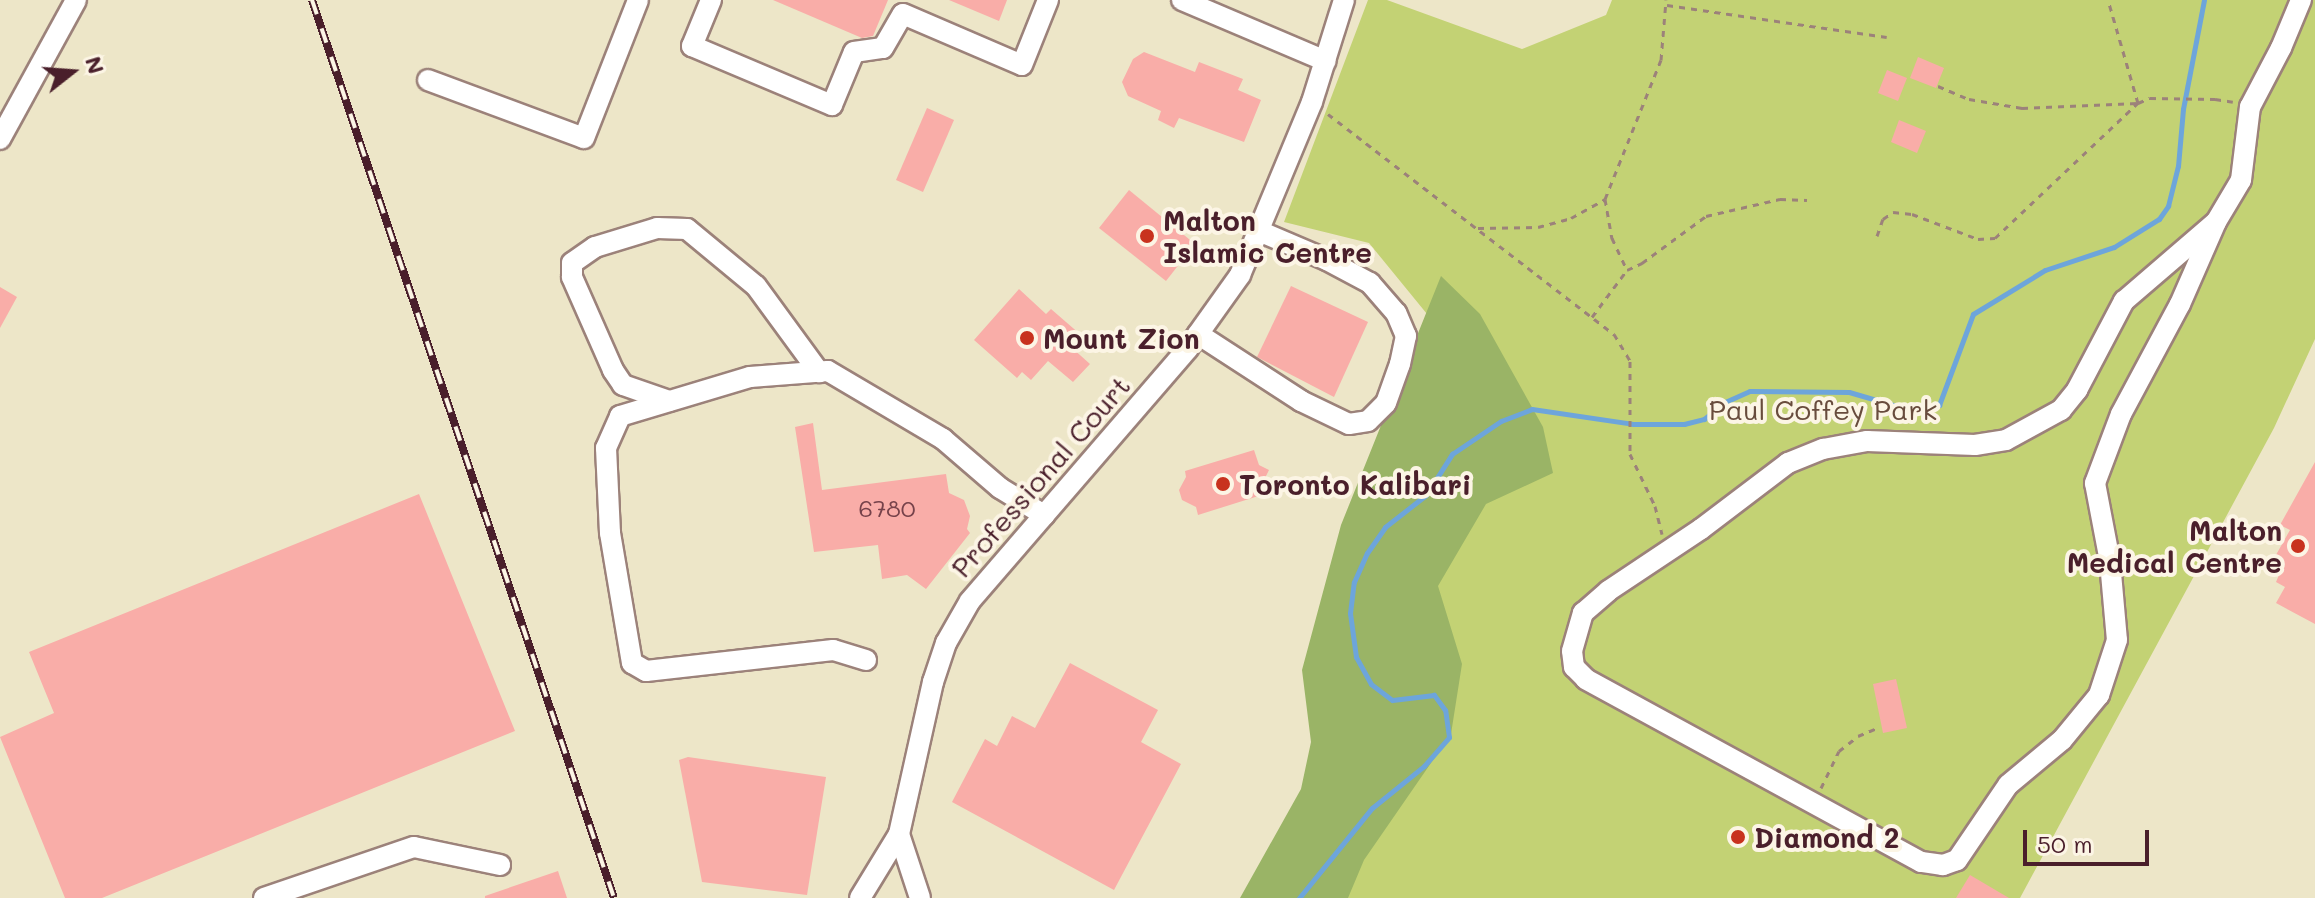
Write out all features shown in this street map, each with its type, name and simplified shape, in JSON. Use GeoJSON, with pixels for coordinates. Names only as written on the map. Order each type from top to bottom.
{"type":"FeatureCollection","features":[{"type":"Feature","properties":{"kind":"street"},"geometry":{"type":"LineString","coordinates":[[0,139],[76,0]]}},
{"type":"Feature","properties":{"kind":"street"},"geometry":{"type":"LineString","coordinates":[[428,80],[584,138],[638,0]]}},
{"type":"Feature","properties":{"kind":"street"},"geometry":{"type":"LineString","coordinates":[[711,0],[692,46],[832,105],[854,52],[883,48],[903,14],[1022,65],[1048,0]]}},
{"type":"Feature","properties":{"kind":"street"},"geometry":{"type":"LineString","coordinates":[[1182,0],[1326,61]]}},
{"type":"Feature","properties":{"kind":"street","name":"Professional Court"},"geometry":{"type":"LineString","coordinates":[[899,834],[933,682],[946,643],[970,601],[1198,334],[1240,275],[1312,102],[1344,0]]}},
{"type":"Feature","properties":{"kind":"street"},"geometry":{"type":"LineString","coordinates":[[2216,222],[2124,301],[2077,390],[2061,410],[2006,440],[1975,445],[1867,441],[1823,449],[1788,463],[1608,591],[1583,613],[1574,642],[1574,667],[1586,679],[1921,862],[1943,865],[1957,860],[2008,785],[2062,740],[2099,695],[2117,640],[2110,562],[2095,483],[2121,414],[2180,304],[2216,222],[2241,180],[2250,107],[2301,0]]}},
{"type":"Feature","properties":{"kind":"street"},"geometry":{"type":"LineString","coordinates":[[669,401],[623,385],[613,370],[572,277],[572,263],[595,247],[657,228],[687,229],[756,286],[819,372]]}},
{"type":"Feature","properties":{"kind":"street"},"geometry":{"type":"LineString","coordinates":[[1198,334],[1301,401],[1349,424],[1368,421],[1386,403],[1406,336],[1396,313],[1370,283],[1327,260],[1259,231]]}},
{"type":"Feature","properties":{"kind":"street"},"geometry":{"type":"LineString","coordinates":[[866,660],[833,650],[646,671],[632,663],[610,533],[606,448],[620,416],[750,377],[828,371],[943,439],[1000,488],[1044,515]]}},
{"type":"Feature","properties":{"kind":"street"},"geometry":{"type":"LineString","coordinates":[[860,898],[899,834]]}},
{"type":"Feature","properties":{"kind":"street"},"geometry":{"type":"LineString","coordinates":[[899,834],[920,898]]}},
{"type":"Feature","properties":{"kind":"street"},"geometry":{"type":"LineString","coordinates":[[264,898],[414,847],[500,865]]}},
{"type":"Feature","properties":{"kind":"path"},"geometry":{"type":"LineString","coordinates":[[2108,0],[2138,103]]}},
{"type":"Feature","properties":{"kind":"path"},"geometry":{"type":"LineString","coordinates":[[1627,270],[1612,238],[1605,199],[1661,60],[1666,2],[1887,37]]}},
{"type":"Feature","properties":{"kind":"path"},"geometry":{"type":"LineString","coordinates":[[1938,86],[1969,99],[2022,108],[2138,103],[2150,98],[2199,99],[2250,107]]}},
{"type":"Feature","properties":{"kind":"path"},"geometry":{"type":"LineString","coordinates":[[1312,102],[1592,317],[1622,346],[1630,361],[1633,396],[1630,454],[1655,506],[1665,553]]}},
{"type":"Feature","properties":{"kind":"path"},"geometry":{"type":"LineString","coordinates":[[1877,236],[1883,219],[1893,212],[1912,214],[1978,239],[1995,238],[2138,103]]}},
{"type":"Feature","properties":{"kind":"path"},"geometry":{"type":"LineString","coordinates":[[1477,228],[1538,227],[1571,218],[1605,199]]}},
{"type":"Feature","properties":{"kind":"path"},"geometry":{"type":"LineString","coordinates":[[1592,317],[1627,270],[1642,263],[1706,216],[1730,208],[1780,199],[1807,200]]}},
{"type":"Feature","properties":{"kind":"path"},"geometry":{"type":"LineString","coordinates":[[1814,804],[1839,751],[1858,736],[1879,727]]}},
{"type":"Feature","properties":{"kind":"green space","name":"Paul Coffey Park"},"geometry":{"type":"Polygon","coordinates":[[[1368,0],[1387,0],[1522,49],[1606,15],[1612,0],[2315,0],[2315,339],[2274,428],[2020,898],[1268,898],[1398,725],[1427,314],[1369,243],[1284,222],[1368,0]]]}},
{"type":"Feature","properties":{"kind":"green space"},"geometry":{"type":"Polygon","coordinates":[[[1441,276],[1480,314],[1543,427],[1553,473],[1486,504],[1438,586],[1462,664],[1451,734],[1364,860],[1348,898],[1240,898],[1301,789],[1311,742],[1302,670],[1341,525],[1441,276]]]}},
{"type":"Feature","properties":{"kind":"building"},"geometry":{"type":"Polygon","coordinates":[[[773,0],[888,0],[873,36],[862,38],[773,0]]]}},
{"type":"Feature","properties":{"kind":"building"},"geometry":{"type":"Polygon","coordinates":[[[949,0],[1007,0],[999,21],[949,0]]]}},
{"type":"Feature","properties":{"kind":"building"},"geometry":{"type":"Polygon","coordinates":[[[1144,52],[1195,72],[1199,62],[1243,79],[1238,90],[1261,100],[1244,142],[1179,118],[1174,128],[1158,120],[1161,111],[1128,96],[1122,82],[1133,59],[1144,52]]]}},
{"type":"Feature","properties":{"kind":"building"},"geometry":{"type":"Polygon","coordinates":[[[1918,57],[1944,68],[1936,88],[1910,78],[1918,57]]]}},
{"type":"Feature","properties":{"kind":"building"},"geometry":{"type":"Polygon","coordinates":[[[1887,70],[1907,78],[1898,101],[1878,93],[1887,70]]]}},
{"type":"Feature","properties":{"kind":"building"},"geometry":{"type":"Polygon","coordinates":[[[927,108],[954,120],[923,192],[896,180],[927,108]]]}},
{"type":"Feature","properties":{"kind":"building"},"geometry":{"type":"Polygon","coordinates":[[[1899,120],[1926,131],[1917,153],[1891,142],[1899,120]]]}},
{"type":"Feature","properties":{"kind":"building","name":"Malton Islamic Centre"},"geometry":{"type":"Polygon","coordinates":[[[1129,190],[1195,244],[1166,281],[1099,228],[1129,190]]]}},
{"type":"Feature","properties":{"kind":"building"},"geometry":{"type":"Polygon","coordinates":[[[1291,286],[1368,322],[1334,397],[1257,357],[1291,286]]]}},
{"type":"Feature","properties":{"kind":"building"},"geometry":{"type":"Polygon","coordinates":[[[0,287],[17,297],[0,328],[0,287]]]}},
{"type":"Feature","properties":{"kind":"building","name":"Mount Zion"},"geometry":{"type":"Polygon","coordinates":[[[1019,289],[1046,314],[1051,309],[1081,335],[1071,347],[1090,364],[1073,382],[1048,361],[1031,380],[1022,372],[1017,378],[974,340],[1019,289]]]}},
{"type":"Feature","properties":{"kind":"building"},"geometry":{"type":"Polygon","coordinates":[[[813,423],[822,490],[946,474],[949,493],[964,500],[970,516],[967,529],[970,533],[926,589],[907,575],[882,579],[878,545],[814,552],[795,427],[813,423]]]}},
{"type":"Feature","properties":{"kind":"building","name":"Toronto Kalibari"},"geometry":{"type":"Polygon","coordinates":[[[1254,450],[1259,465],[1269,470],[1264,480],[1268,493],[1198,515],[1196,507],[1182,500],[1179,490],[1186,477],[1185,471],[1254,450]]]}},
{"type":"Feature","properties":{"kind":"building","name":"Malton Medical Centre"},"geometry":{"type":"Polygon","coordinates":[[[2315,462],[2315,624],[2276,603],[2285,587],[2276,582],[2282,568],[2272,562],[2290,530],[2280,525],[2315,462]]]}},
{"type":"Feature","properties":{"kind":"building"},"geometry":{"type":"Polygon","coordinates":[[[419,494],[515,731],[102,898],[65,898],[0,737],[54,713],[29,652],[419,494]]]}},
{"type":"Feature","properties":{"kind":"building"},"geometry":{"type":"Polygon","coordinates":[[[1070,663],[1158,710],[1141,742],[1181,764],[1114,890],[952,802],[985,739],[997,746],[1012,716],[1035,728],[1070,663]]]}},
{"type":"Feature","properties":{"kind":"building"},"geometry":{"type":"Polygon","coordinates":[[[1896,679],[1907,728],[1883,733],[1873,684],[1896,679]]]}},
{"type":"Feature","properties":{"kind":"building"},"geometry":{"type":"Polygon","coordinates":[[[688,757],[826,777],[807,895],[702,882],[679,760],[688,757]]]}},
{"type":"Feature","properties":{"kind":"building"},"geometry":{"type":"Polygon","coordinates":[[[558,871],[567,898],[485,898],[485,896],[558,871]]]}},
{"type":"Feature","properties":{"kind":"building"},"geometry":{"type":"Polygon","coordinates":[[[1970,875],[2009,898],[1956,898],[1970,875]]]}},
{"type":"Feature","properties":{"kind":"waterway"},"geometry":{"type":"LineString","coordinates":[[1299,898],[1372,808],[1424,766],[1449,737],[1445,710],[1434,695],[1392,700],[1371,684],[1356,657],[1350,613],[1354,582],[1367,553],[1385,527],[1426,495],[1452,454],[1501,421],[1532,409],[1633,424],[1684,424],[1704,419],[1725,402],[1750,391],[1849,392],[1914,411],[1939,405],[1973,314],[2045,270],[2114,247],[2159,219],[2168,206],[2178,166],[2183,109],[2204,0]]}},
{"type":"Feature","properties":{"kind":"railway"},"geometry":{"type":"LineString","coordinates":[[312,0],[614,898]]}},
{"type":"Feature","properties":{"kind":"place","name":"Malton Islamic Centre"},"geometry":{"type":"Point","coordinates":[1147,236]}},
{"type":"Feature","properties":{"kind":"place","name":"Mount Zion"},"geometry":{"type":"Point","coordinates":[1027,338]}},
{"type":"Feature","properties":{"kind":"place","name":"Toronto Kalibari"},"geometry":{"type":"Point","coordinates":[1223,484]}},
{"type":"Feature","properties":{"kind":"place","name":"Malton Medical Centre"},"geometry":{"type":"Point","coordinates":[2298,546]}},
{"type":"Feature","properties":{"kind":"place","name":"Diamond 2"},"geometry":{"type":"Point","coordinates":[1738,837]}}]}
